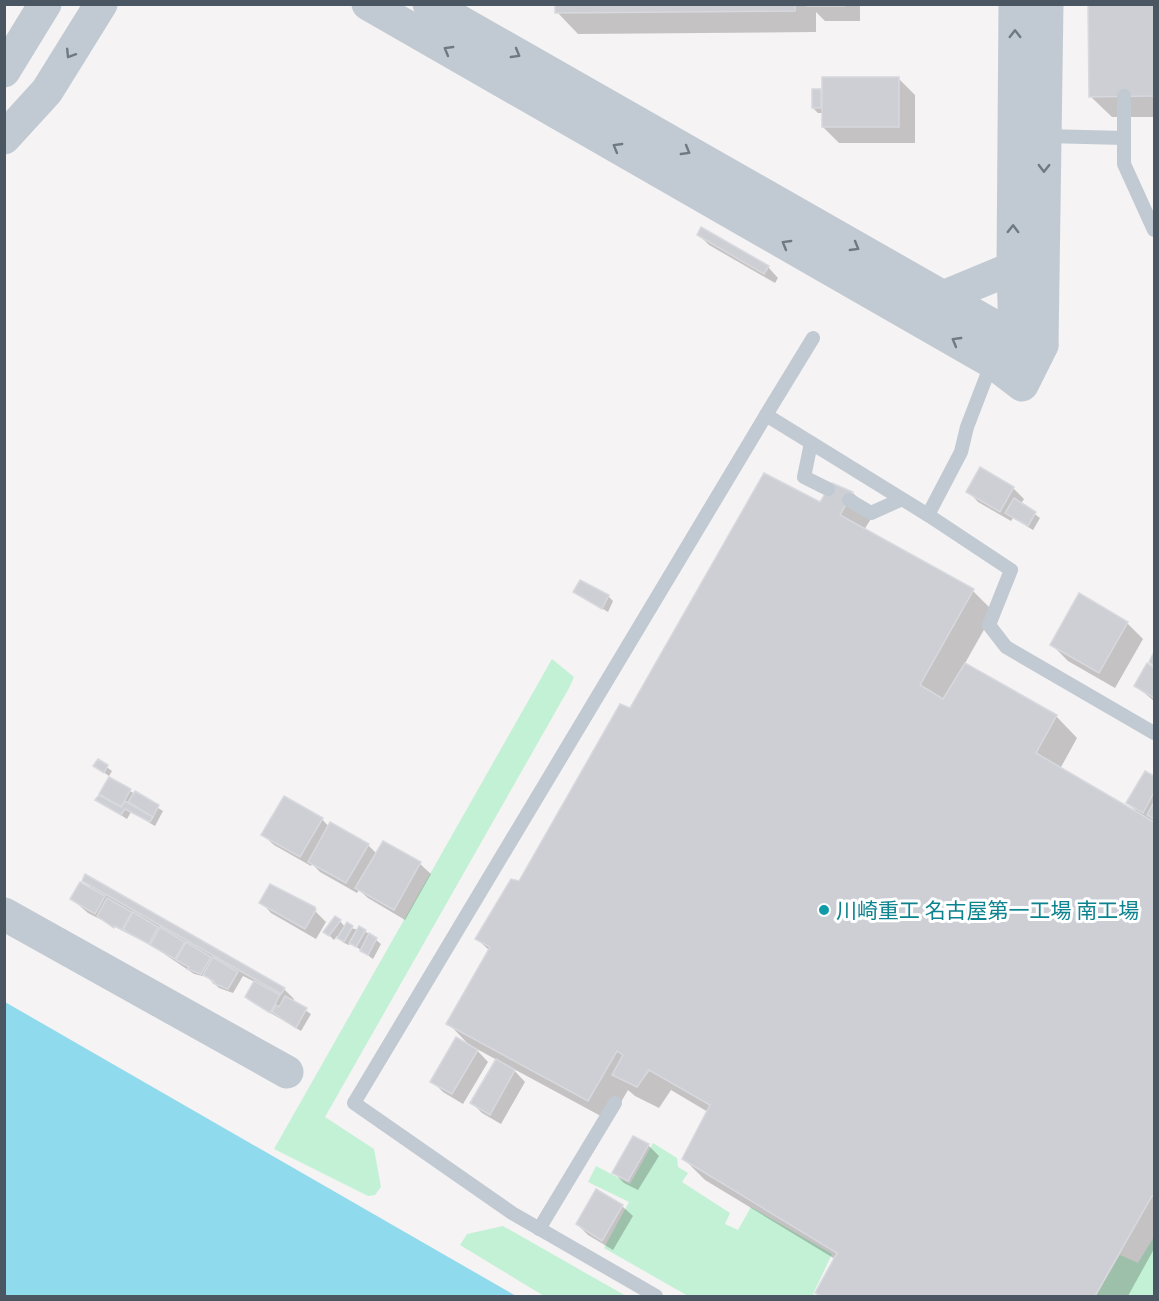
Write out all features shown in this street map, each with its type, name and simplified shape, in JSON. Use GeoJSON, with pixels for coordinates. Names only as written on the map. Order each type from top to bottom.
{"type":"FeatureCollection","features":[{"type":"Feature","properties":{"kind":"street"},"geometry":{"type":"LineString","coordinates":[[4,71],[45,4]]}},
{"type":"Feature","properties":{"kind":"street"},"geometry":{"type":"LineString","coordinates":[[4,138],[47,91],[101,4]]}},
{"type":"Feature","properties":{"kind":"street"},"geometry":{"type":"LineString","coordinates":[[368,4],[992,363],[1022,385],[1028,342],[1030,135],[1015,4]]}},
{"type":"Feature","properties":{"kind":"street"},"geometry":{"type":"LineString","coordinates":[[429,4],[944,297],[1028,342]]}},
{"type":"Feature","properties":{"kind":"street"},"geometry":{"type":"LineString","coordinates":[[1028,342],[1013,268],[1047,4]]}},
{"type":"Feature","properties":{"kind":"street"},"geometry":{"type":"LineString","coordinates":[[944,297],[1013,268]]}},
{"type":"Feature","properties":{"kind":"street"},"geometry":{"type":"LineString","coordinates":[[4,914],[287,1072]]}},
{"type":"Feature","properties":{"kind":"lane"},"geometry":{"type":"LineString","coordinates":[[1124,96],[1124,164],[1155,230]]}},
{"type":"Feature","properties":{"kind":"lane"},"geometry":{"type":"LineString","coordinates":[[1030,135],[1124,138]]}},
{"type":"Feature","properties":{"kind":"lane"},"geometry":{"type":"LineString","coordinates":[[656,1296],[512,1213],[354,1103],[813,338]]}},
{"type":"Feature","properties":{"kind":"lane"},"geometry":{"type":"LineString","coordinates":[[928,515],[961,452],[967,427],[992,363]]}},
{"type":"Feature","properties":{"kind":"lane"},"geometry":{"type":"LineString","coordinates":[[766,415],[900,500],[928,515],[1011,570],[989,625],[1006,647],[1155,733]]}},
{"type":"Feature","properties":{"kind":"lane"},"geometry":{"type":"LineString","coordinates":[[812,443],[804,477],[828,489]]}},
{"type":"Feature","properties":{"kind":"lane"},"geometry":{"type":"LineString","coordinates":[[849,500],[871,513],[900,500]]}},
{"type":"Feature","properties":{"kind":"lane"},"geometry":{"type":"LineString","coordinates":[[539,1229],[615,1102]]}},
{"type":"Feature","properties":{"kind":"green space"},"geometry":{"type":"Polygon","coordinates":[[[552,659],[574,677],[569,688],[325,1117],[374,1149],[381,1187],[375,1195],[368,1196],[274,1149],[552,659]]]}},
{"type":"Feature","properties":{"kind":"green space"},"geometry":{"type":"Polygon","coordinates":[[[653,1143],[677,1158],[678,1167],[688,1173],[682,1182],[730,1213],[725,1224],[738,1230],[751,1207],[832,1254],[813,1294],[817,1296],[688,1296],[604,1248],[629,1202],[588,1182],[596,1166],[630,1184],[653,1143]]]}},
{"type":"Feature","properties":{"kind":"green space"},"geometry":{"type":"Polygon","coordinates":[[[503,1226],[626,1296],[544,1296],[460,1245],[467,1234],[503,1226]]]}},
{"type":"Feature","properties":{"kind":"green space"},"geometry":{"type":"Polygon","coordinates":[[[1154,1237],[1154,1296],[1096,1296],[1120,1255],[1138,1263],[1154,1237]]]}},
{"type":"Feature","properties":{"kind":"water"},"geometry":{"type":"Polygon","coordinates":[[[5,1002],[516,1296],[5,1296],[5,1002]]]}},
{"type":"Feature","properties":{"kind":"building"},"geometry":{"type":"Polygon","coordinates":[[[555,4],[795,4],[795,11],[555,13],[555,4]]]}},
{"type":"Feature","properties":{"kind":"building"},"geometry":{"type":"Polygon","coordinates":[[[807,4],[845,4],[845,6],[807,6],[807,4]]]}},
{"type":"Feature","properties":{"kind":"building"},"geometry":{"type":"Polygon","coordinates":[[[1088,4],[1154,4],[1154,96],[1089,97],[1088,4]]]}},
{"type":"Feature","properties":{"kind":"building"},"geometry":{"type":"Polygon","coordinates":[[[822,77],[899,77],[899,127],[822,127],[822,77]]]}},
{"type":"Feature","properties":{"kind":"building"},"geometry":{"type":"Polygon","coordinates":[[[812,89],[821,89],[821,108],[812,108],[812,89]]]}},
{"type":"Feature","properties":{"kind":"building"},"geometry":{"type":"Polygon","coordinates":[[[701,227],[769,266],[764,274],[697,235],[701,227]]]}},
{"type":"Feature","properties":{"kind":"building"},"geometry":{"type":"Polygon","coordinates":[[[980,467],[1014,487],[1000,512],[966,492],[980,467]]]}},
{"type":"Feature","properties":{"kind":"building","name":"川崎重工 名古屋第一工場 南工場"},"geometry":{"type":"Polygon","coordinates":[[[764,473],[820,502],[832,483],[853,492],[840,515],[974,589],[920,685],[943,699],[965,663],[1057,715],[1036,753],[1154,822],[1154,1197],[1152,1196],[1095,1296],[821,1296],[815,1293],[837,1253],[682,1159],[710,1105],[649,1070],[637,1087],[612,1075],[623,1055],[617,1051],[588,1101],[446,1024],[490,947],[475,939],[511,879],[519,881],[620,704],[630,708],[764,473]]]}},
{"type":"Feature","properties":{"kind":"building"},"geometry":{"type":"Polygon","coordinates":[[[1014,498],[1036,512],[1028,526],[1005,513],[1014,498]]]}},
{"type":"Feature","properties":{"kind":"building"},"geometry":{"type":"Polygon","coordinates":[[[580,580],[609,595],[602,609],[573,592],[580,580]]]}},
{"type":"Feature","properties":{"kind":"building"},"geometry":{"type":"Polygon","coordinates":[[[1079,593],[1128,622],[1099,673],[1050,645],[1079,593]]]}},
{"type":"Feature","properties":{"kind":"building"},"geometry":{"type":"Polygon","coordinates":[[[1154,652],[1154,666],[1149,662],[1154,652]]]}},
{"type":"Feature","properties":{"kind":"building"},"geometry":{"type":"Polygon","coordinates":[[[1147,663],[1154,668],[1154,698],[1134,686],[1147,663]]]}},
{"type":"Feature","properties":{"kind":"building"},"geometry":{"type":"Polygon","coordinates":[[[98,759],[108,765],[104,773],[93,766],[98,759]]]}},
{"type":"Feature","properties":{"kind":"building"},"geometry":{"type":"Polygon","coordinates":[[[1145,771],[1154,776],[1154,792],[1143,813],[1126,803],[1145,771]]]}},
{"type":"Feature","properties":{"kind":"building"},"geometry":{"type":"Polygon","coordinates":[[[109,777],[131,789],[121,807],[99,794],[109,777]]]}},
{"type":"Feature","properties":{"kind":"building"},"geometry":{"type":"Polygon","coordinates":[[[135,791],[159,805],[153,817],[128,802],[135,791]]]}},
{"type":"Feature","properties":{"kind":"building"},"geometry":{"type":"Polygon","coordinates":[[[99,795],[121,807],[125,801],[153,817],[150,822],[125,809],[121,815],[95,800],[99,795]]]}},
{"type":"Feature","properties":{"kind":"building"},"geometry":{"type":"Polygon","coordinates":[[[284,796],[323,818],[300,857],[261,835],[284,796]]]}},
{"type":"Feature","properties":{"kind":"building"},"geometry":{"type":"Polygon","coordinates":[[[1154,802],[1154,819],[1147,815],[1154,802]]]}},
{"type":"Feature","properties":{"kind":"building"},"geometry":{"type":"Polygon","coordinates":[[[330,822],[369,844],[346,883],[308,862],[330,822]]]}},
{"type":"Feature","properties":{"kind":"building"},"geometry":{"type":"Polygon","coordinates":[[[383,841],[421,862],[394,910],[355,888],[383,841]]]}},
{"type":"Feature","properties":{"kind":"building"},"geometry":{"type":"Polygon","coordinates":[[[85,874],[285,988],[281,994],[82,881],[85,874]]]}},
{"type":"Feature","properties":{"kind":"building"},"geometry":{"type":"Polygon","coordinates":[[[80,882],[105,896],[95,914],[70,899],[80,882]]]}},
{"type":"Feature","properties":{"kind":"building"},"geometry":{"type":"Polygon","coordinates":[[[270,884],[315,907],[316,910],[305,929],[259,903],[270,884]]]}},
{"type":"Feature","properties":{"kind":"building"},"geometry":{"type":"Polygon","coordinates":[[[107,898],[132,912],[122,930],[115,926],[114,928],[97,916],[107,898]]]}},
{"type":"Feature","properties":{"kind":"building"},"geometry":{"type":"Polygon","coordinates":[[[133,912],[158,927],[149,944],[123,930],[133,912]]]}},
{"type":"Feature","properties":{"kind":"building"},"geometry":{"type":"Polygon","coordinates":[[[335,916],[341,920],[329,936],[323,932],[335,916]]]}},
{"type":"Feature","properties":{"kind":"building"},"geometry":{"type":"Polygon","coordinates":[[[347,922],[353,926],[344,942],[337,938],[347,922]]]}},
{"type":"Feature","properties":{"kind":"building"},"geometry":{"type":"Polygon","coordinates":[[[359,926],[366,930],[356,947],[349,943],[359,926]]]}},
{"type":"Feature","properties":{"kind":"building"},"geometry":{"type":"Polygon","coordinates":[[[160,927],[185,942],[175,959],[150,945],[160,927]]]}},
{"type":"Feature","properties":{"kind":"building"},"geometry":{"type":"Polygon","coordinates":[[[369,933],[377,938],[368,955],[360,951],[369,933]]]}},
{"type":"Feature","properties":{"kind":"building"},"geometry":{"type":"Polygon","coordinates":[[[186,942],[211,957],[201,974],[187,969],[189,967],[176,960],[186,942]]]}},
{"type":"Feature","properties":{"kind":"building"},"geometry":{"type":"Polygon","coordinates":[[[213,957],[238,972],[228,989],[213,983],[214,981],[203,975],[213,957]]]}},
{"type":"Feature","properties":{"kind":"building"},"geometry":{"type":"Polygon","coordinates":[[[254,981],[280,995],[270,1013],[245,997],[254,981]]]}},
{"type":"Feature","properties":{"kind":"building"},"geometry":{"type":"Polygon","coordinates":[[[285,996],[307,1008],[296,1028],[272,1012],[276,1005],[279,1007],[285,996]]]}},
{"type":"Feature","properties":{"kind":"building"},"geometry":{"type":"Polygon","coordinates":[[[456,1037],[478,1050],[452,1094],[430,1082],[456,1037]]]}},
{"type":"Feature","properties":{"kind":"building"},"geometry":{"type":"Polygon","coordinates":[[[496,1059],[515,1070],[490,1115],[470,1103],[496,1059]]]}},
{"type":"Feature","properties":{"kind":"building"},"geometry":{"type":"Polygon","coordinates":[[[633,1136],[649,1144],[628,1181],[612,1173],[633,1136]]]}},
{"type":"Feature","properties":{"kind":"building"},"geometry":{"type":"Polygon","coordinates":[[[596,1189],[623,1205],[602,1241],[576,1224],[596,1189]]]}},
{"type":"Feature","properties":{"kind":"place","name":"川崎重工 名古屋第一工場 南工場"},"geometry":{"type":"Point","coordinates":[824,910]}}]}
